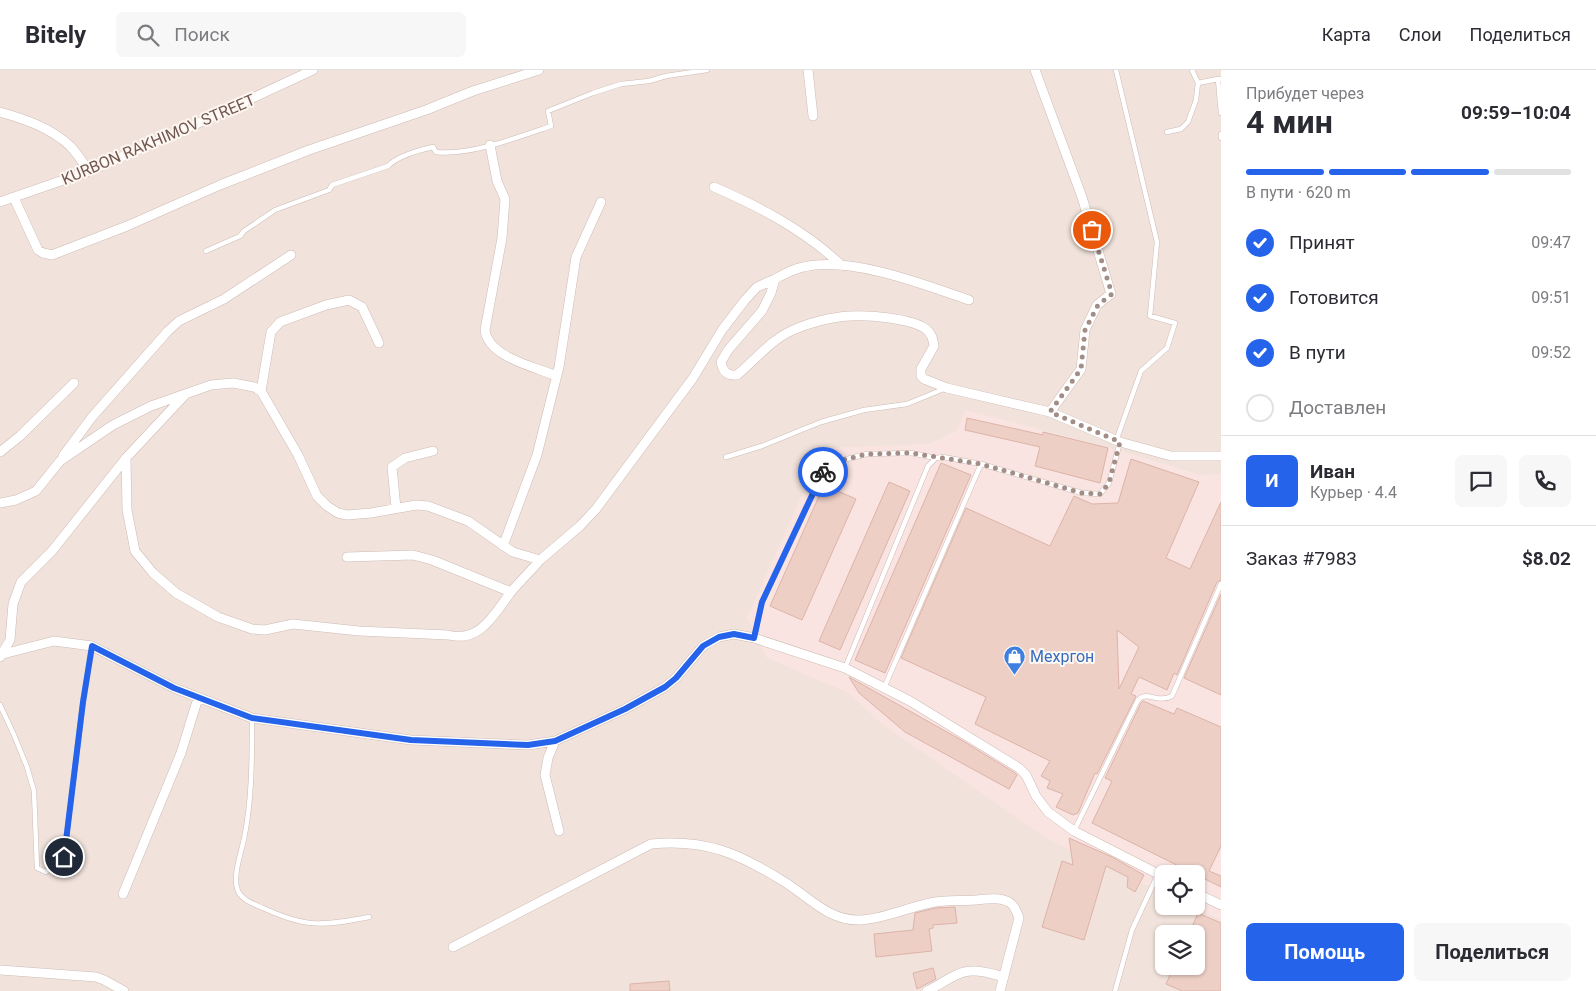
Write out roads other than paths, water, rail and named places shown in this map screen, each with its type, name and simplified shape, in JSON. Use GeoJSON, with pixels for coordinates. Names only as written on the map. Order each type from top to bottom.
{"type":"FeatureCollection","features":[{"type":"Feature","properties":{"kind":"street","name":"KURBON RAKHIMOV STREET"},"geometry":{"type":"LineString","coordinates":[[0,202],[89,171],[313,70]]}},
{"type":"Feature","properties":{"kind":"street"},"geometry":{"type":"LineString","coordinates":[[14,198],[38,250],[52,255],[127,226],[220,185],[309,150],[426,110],[473,91],[539,70]]}},
{"type":"Feature","properties":{"kind":"street"},"geometry":{"type":"LineString","coordinates":[[808,70],[813,116]]}},
{"type":"Feature","properties":{"kind":"street"},"geometry":{"type":"LineString","coordinates":[[1035,70],[1082,197],[1112,294],[1098,305],[1085,330],[1081,369],[1050,412]]}},
{"type":"Feature","properties":{"kind":"street"},"geometry":{"type":"LineString","coordinates":[[0,112],[26,119],[52,132],[71,146],[89,171]]}},
{"type":"Feature","properties":{"kind":"street"},"geometry":{"type":"LineString","coordinates":[[490,145],[497,181],[506,199],[502,238],[485,330],[486,336],[492,347],[506,356],[557,376]]}},
{"type":"Feature","properties":{"kind":"street"},"geometry":{"type":"LineString","coordinates":[[714,187],[753,204],[809,238],[827,251],[842,266]]}},
{"type":"Feature","properties":{"kind":"street"},"geometry":{"type":"LineString","coordinates":[[503,546],[537,455],[557,376],[576,257],[600,202]]}},
{"type":"Feature","properties":{"kind":"street"},"geometry":{"type":"LineString","coordinates":[[0,503],[16,500],[36,491],[92,417],[179,321],[224,299],[291,255]]}},
{"type":"Feature","properties":{"kind":"street"},"geometry":{"type":"LineString","coordinates":[[126,458],[127,510],[135,551],[152,573],[176,593],[218,617],[252,629],[265,630],[293,624],[359,631],[448,635],[459,638],[477,632],[487,624],[511,592],[540,560],[580,526],[596,509],[693,378],[722,330],[745,300],[758,288],[790,271],[803,267],[817,265],[842,266],[895,276],[969,300]]}},
{"type":"Feature","properties":{"kind":"street"},"geometry":{"type":"LineString","coordinates":[[775,278],[771,293],[762,311],[728,350],[721,362],[726,373],[737,375],[763,351],[790,331],[817,322],[850,316],[887,317],[925,329],[932,336],[934,346],[922,369],[921,376],[930,382],[947,388],[1050,412],[1118,441],[1171,456],[1221,456]]}},
{"type":"Feature","properties":{"kind":"street"},"geometry":{"type":"LineString","coordinates":[[260,391],[271,332],[280,322],[326,305],[348,300],[362,307],[379,343]]}},
{"type":"Feature","properties":{"kind":"street"},"geometry":{"type":"LineString","coordinates":[[0,452],[20,436],[74,383]]}},
{"type":"Feature","properties":{"kind":"street"},"geometry":{"type":"LineString","coordinates":[[60,461],[112,424],[152,406],[211,385],[233,383],[254,387],[260,391],[298,455],[317,496],[326,506],[338,513],[347,514],[371,513],[416,505],[428,506],[468,521],[513,552],[540,560]]}},
{"type":"Feature","properties":{"kind":"street"},"geometry":{"type":"LineString","coordinates":[[1,655],[10,640],[14,604],[21,582],[52,551],[126,458],[185,394]]}},
{"type":"Feature","properties":{"kind":"street"},"geometry":{"type":"LineString","coordinates":[[396,508],[392,467],[405,458],[434,451]]}},
{"type":"Feature","properties":{"kind":"street"},"geometry":{"type":"LineString","coordinates":[[347,557],[413,555],[432,560],[511,592]]}},
{"type":"Feature","properties":{"kind":"street"},"geometry":{"type":"LineString","coordinates":[[1,655],[54,641],[92,646],[174,688],[252,718],[411,740],[528,745],[555,741],[625,709],[665,687],[676,678],[703,646],[719,637],[734,634],[754,638],[845,668],[918,706],[1019,768],[1026,775],[1036,796],[1048,812],[1074,832],[1155,872]]}},
{"type":"Feature","properties":{"kind":"street"},"geometry":{"type":"LineString","coordinates":[[123,894],[181,753],[198,698]]}},
{"type":"Feature","properties":{"kind":"street"},"geometry":{"type":"LineString","coordinates":[[555,741],[548,758],[545,774],[559,831]]}},
{"type":"Feature","properties":{"kind":"street"},"geometry":{"type":"LineString","coordinates":[[453,947],[651,844],[673,842],[704,845],[733,853],[784,882],[822,910],[845,919],[860,920],[879,917],[931,903],[999,898],[1010,903],[1016,910],[1019,918],[1000,991]]}},
{"type":"Feature","properties":{"kind":"street"},"geometry":{"type":"LineString","coordinates":[[1205,897],[1221,905]]}},
{"type":"Feature","properties":{"kind":"street"},"geometry":{"type":"LineString","coordinates":[[0,970],[96,977],[124,991]]}},
{"type":"Feature","properties":{"kind":"street"},"geometry":{"type":"LineString","coordinates":[[927,991],[962,972],[982,972],[1004,977]]}},
{"type":"Feature","properties":{"kind":"lane"},"geometry":{"type":"LineString","coordinates":[[206,252],[240,236],[244,231],[275,210],[329,190],[332,185],[388,166],[392,162],[420,150],[433,147],[436,152],[446,154],[490,145],[551,126],[548,111],[593,93],[621,84],[650,81],[666,76],[707,70]]}},
{"type":"Feature","properties":{"kind":"lane"},"geometry":{"type":"LineString","coordinates":[[754,638],[762,602],[827,464],[867,454],[911,453],[981,464],[1082,493],[1100,494],[1109,483],[1118,441],[1141,371],[1167,348],[1175,323],[1150,316],[1156,242],[1116,70]]}},
{"type":"Feature","properties":{"kind":"lane"},"geometry":{"type":"LineString","coordinates":[[1167,132],[1182,129],[1188,122],[1196,100],[1198,83],[1192,70]]}},
{"type":"Feature","properties":{"kind":"lane"},"geometry":{"type":"LineString","coordinates":[[1198,83],[1219,79],[1221,113]]}},
{"type":"Feature","properties":{"kind":"lane"},"geometry":{"type":"LineString","coordinates":[[726,457],[762,446],[821,422],[864,410],[907,404],[947,388]]}},
{"type":"Feature","properties":{"kind":"lane"},"geometry":{"type":"LineString","coordinates":[[845,668],[928,466],[936,458]]}},
{"type":"Feature","properties":{"kind":"lane"},"geometry":{"type":"LineString","coordinates":[[884,688],[981,464]]}},
{"type":"Feature","properties":{"kind":"lane"},"geometry":{"type":"LineString","coordinates":[[1074,832],[1138,700],[1141,696],[1166,699],[1172,696],[1221,584]]}},
{"type":"Feature","properties":{"kind":"lane"},"geometry":{"type":"LineString","coordinates":[[0,705],[21,751],[34,791],[37,868],[46,872],[64,857],[83,702],[92,646]]}},
{"type":"Feature","properties":{"kind":"lane"},"geometry":{"type":"LineString","coordinates":[[252,718],[252,766],[249,810],[235,881],[238,892],[254,904],[284,918],[299,922],[338,924],[369,917]]}},
{"type":"Feature","properties":{"kind":"lane"},"geometry":{"type":"LineString","coordinates":[[1115,991],[1132,930],[1155,886]]}},
{"type":"Feature","properties":{"kind":"place","name":"Мехргон"},"geometry":{"type":"Point","coordinates":[1014,675]}}]}
